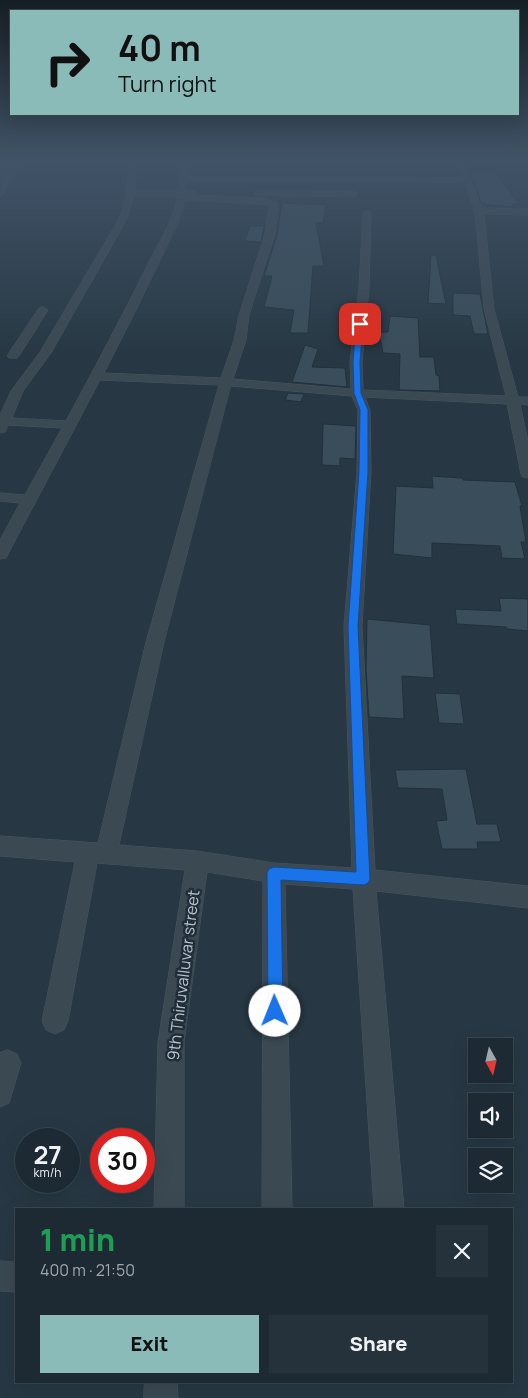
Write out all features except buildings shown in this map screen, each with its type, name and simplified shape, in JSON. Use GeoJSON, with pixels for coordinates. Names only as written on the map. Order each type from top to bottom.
{"type":"FeatureCollection","features":[{"type":"Feature","properties":{"kind":"street"},"geometry":{"type":"LineString","coordinates":[[70,425],[1,424],[17,391],[42,358],[119,226]]}},
{"type":"Feature","properties":{"kind":"street"},"geometry":{"type":"LineString","coordinates":[[0,554],[96,376],[171,226]]}},
{"type":"Feature","properties":{"kind":"street"},"geometry":{"type":"LineString","coordinates":[[55,1021],[97,854],[226,382],[240,340],[244,315],[271,226]]}},
{"type":"Feature","properties":{"kind":"street"},"geometry":{"type":"LineString","coordinates":[[366,226],[364,288],[356,362],[357,393],[364,410],[364,472],[353,626],[364,879],[389,1208]]}},
{"type":"Feature","properties":{"kind":"street"},"geometry":{"type":"LineString","coordinates":[[480,226],[489,309],[513,400],[528,474]]}},
{"type":"Feature","properties":{"kind":"street"},"geometry":{"type":"LineString","coordinates":[[13,356],[44,310]]}},
{"type":"Feature","properties":{"kind":"street"},"geometry":{"type":"LineString","coordinates":[[0,355],[42,358]]}},
{"type":"Feature","properties":{"kind":"street"},"geometry":{"type":"LineString","coordinates":[[96,376],[226,382],[357,393],[528,400]]}},
{"type":"Feature","properties":{"kind":"street"},"geometry":{"type":"LineString","coordinates":[[0,390],[17,391]]}},
{"type":"Feature","properties":{"kind":"street"},"geometry":{"type":"LineString","coordinates":[[0,497],[30,500]]}},
{"type":"Feature","properties":{"kind":"street"},"geometry":{"type":"LineString","coordinates":[[0,846],[197,861],[274,873],[364,879],[486,891],[528,898]]}},
{"type":"Feature","properties":{"kind":"street","name":"9th Thiruvalluvar street"},"geometry":{"type":"LineString","coordinates":[[168,1208],[171,1042],[197,861]]}},
{"type":"Feature","properties":{"kind":"street"},"geometry":{"type":"LineString","coordinates":[[274,873],[277,1208]]}},
{"type":"Feature","properties":{"kind":"street"},"geometry":{"type":"LineString","coordinates":[[0,1094],[8,1063]]}},
{"type":"Feature","properties":{"kind":"street"},"geometry":{"type":"LineString","coordinates":[[0,1276],[15,1277]]}},
{"type":"Feature","properties":{"kind":"street"},"geometry":{"type":"LineString","coordinates":[[160,1398],[161,1383]]}},
{"type":"Feature","properties":{"kind":"route"},"geometry":{"type":"LineString","coordinates":[[275,1011],[274,873],[364,879],[353,626],[364,472],[364,410],[357,393],[356,362],[360,324]]}}]}
